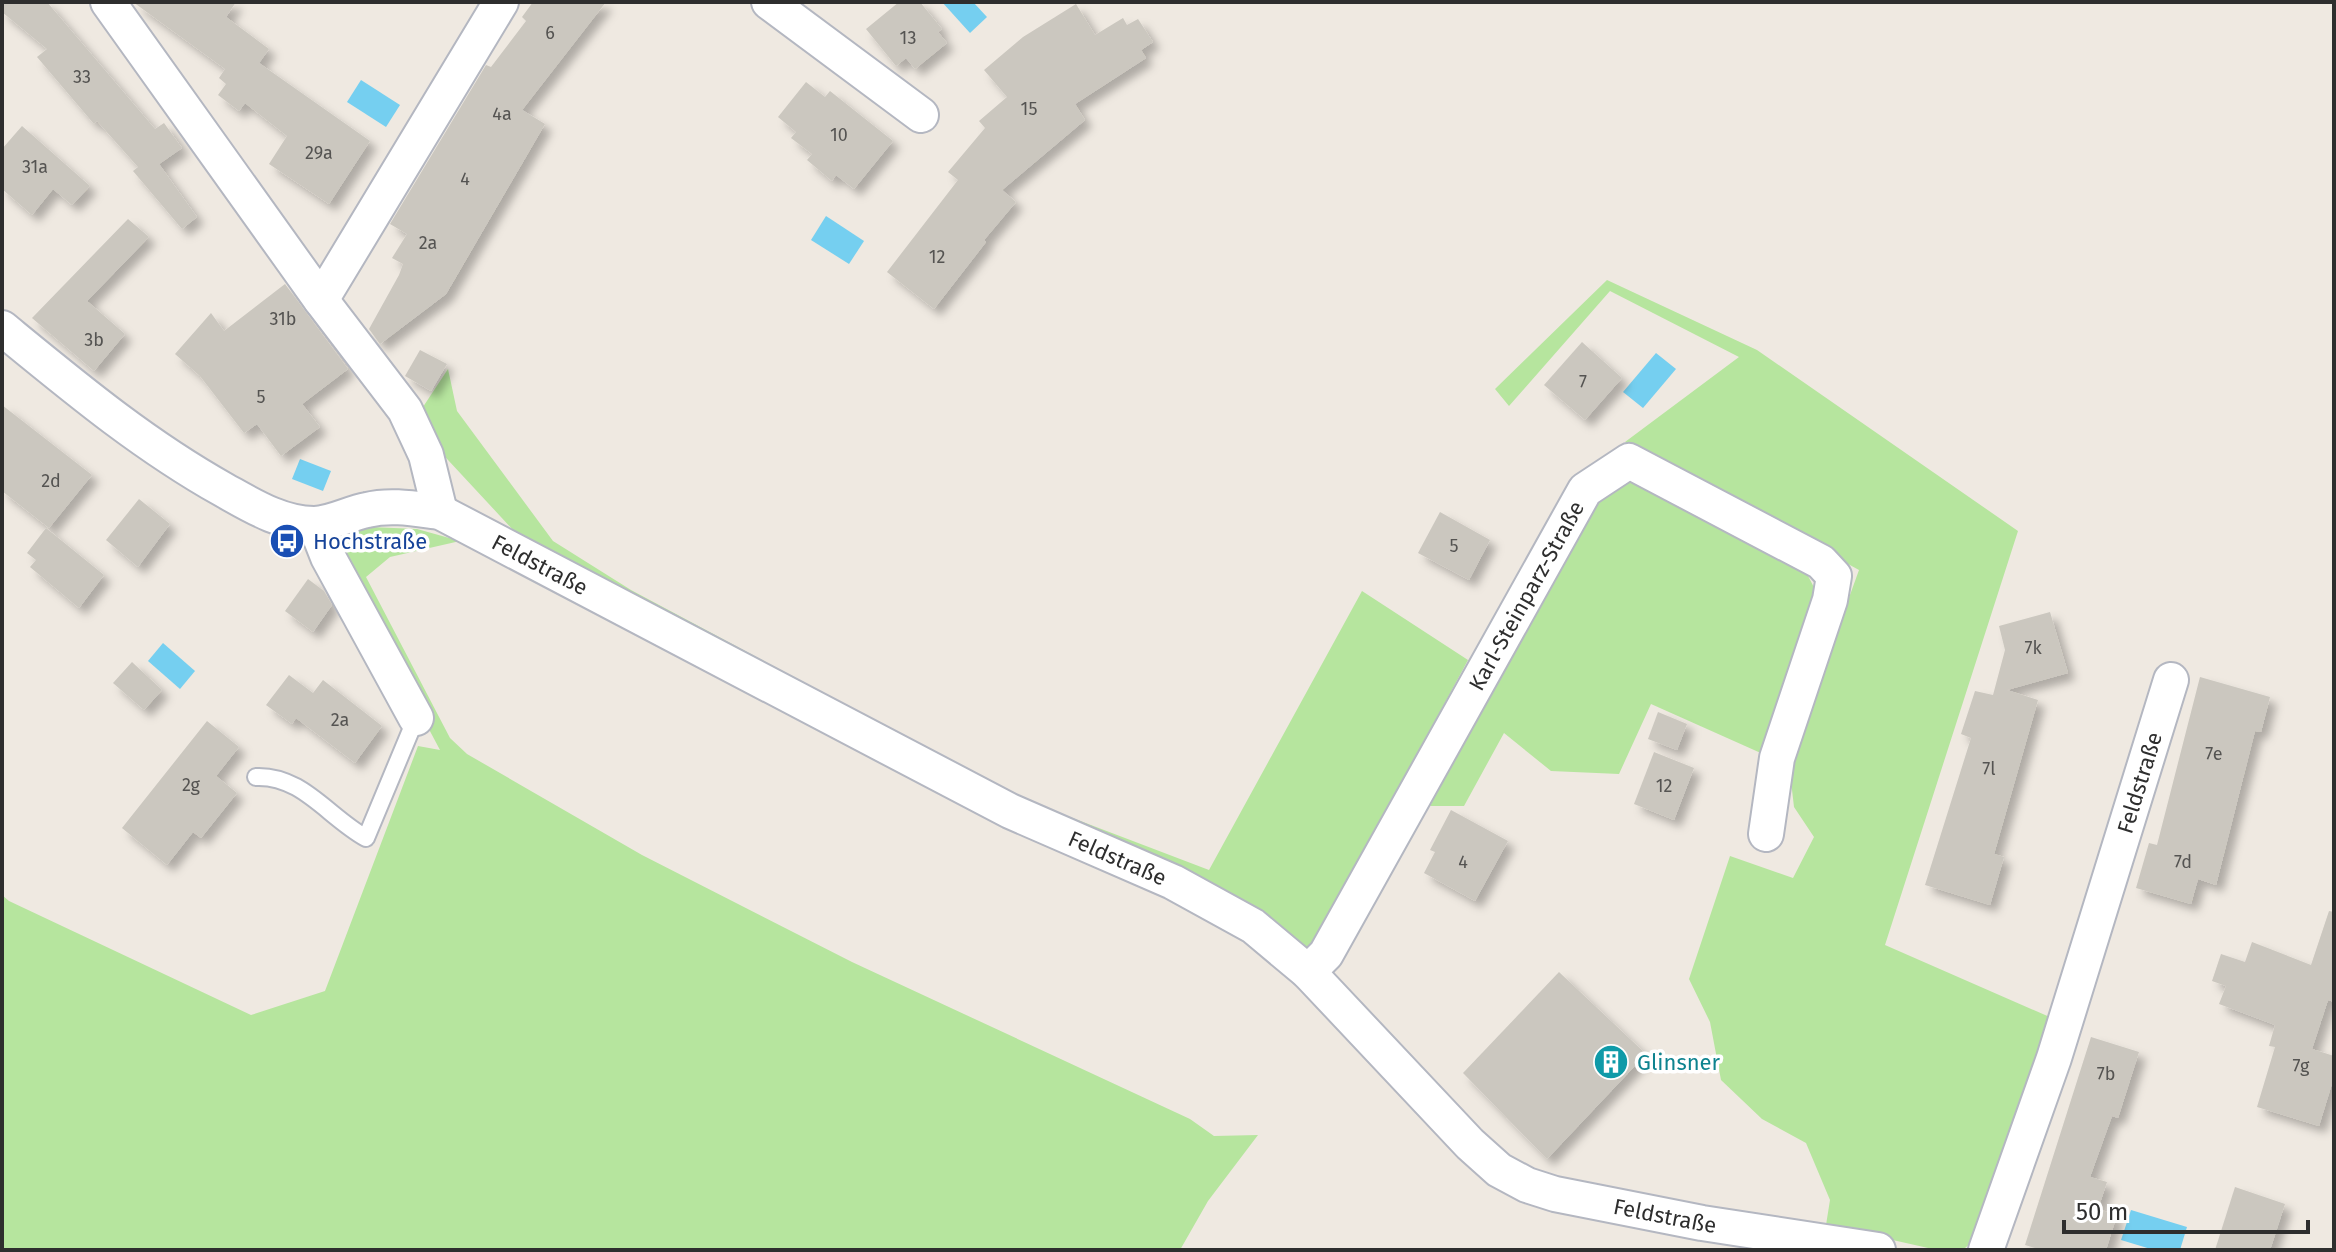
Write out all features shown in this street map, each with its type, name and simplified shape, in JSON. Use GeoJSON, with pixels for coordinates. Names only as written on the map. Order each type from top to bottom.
{"type":"FeatureCollection","features":[{"type":"Feature","properties":{"kind":"street"},"geometry":{"type":"LineString","coordinates":[[108,2],[321,300],[405,410],[426,455],[440,512]]}},
{"type":"Feature","properties":{"kind":"street"},"geometry":{"type":"LineString","coordinates":[[321,300],[501,2]]}},
{"type":"Feature","properties":{"kind":"street"},"geometry":{"type":"LineString","coordinates":[[769,2],[921,115]]}},
{"type":"Feature","properties":{"kind":"street","name":"Feldstraße"},"geometry":{"type":"LineString","coordinates":[[2,328],[91,403],[163,455],[256,507],[283,519],[315,524],[370,509],[401,507],[440,512],[1010,811],[1215,903],[1253,926],[1308,972],[1470,1144],[1499,1170],[1527,1185],[1555,1194],[1702,1223],[1878,1250]]}},
{"type":"Feature","properties":{"kind":"street","name":"Karl-Steinparz-Straße"},"geometry":{"type":"LineString","coordinates":[[1308,972],[1326,954],[1585,490],[1629,461],[1821,562],[1834,576],[1830,600],[1777,758],[1766,834]]}},
{"type":"Feature","properties":{"kind":"street"},"geometry":{"type":"LineString","coordinates":[[315,524],[328,557],[416,718]]}},
{"type":"Feature","properties":{"kind":"street","name":"Feldstraße"},"geometry":{"type":"LineString","coordinates":[[1986,1250],[2054,1058],[2171,680]]}},
{"type":"Feature","properties":{"kind":"lane"},"geometry":{"type":"LineString","coordinates":[[256,777],[290,781],[347,828],[366,838],[416,718]]}},
{"type":"Feature","properties":{"kind":"green space"},"geometry":{"type":"Polygon","coordinates":[[[1607,280],[1757,350],[2018,531],[1885,945],[2052,1018],[1981,1235],[1965,1248],[1937,1250],[1826,1225],[1830,1200],[1806,1143],[1762,1119],[1721,1080],[1710,1022],[1689,979],[1730,856],[1793,878],[1814,837],[1794,807],[1789,764],[1859,570],[1625,442],[1739,357],[1610,291],[1509,406],[1495,389],[1607,280]]]}},
{"type":"Feature","properties":{"kind":"green space"},"geometry":{"type":"Polygon","coordinates":[[[448,369],[457,411],[553,541],[631,590],[822,692],[638,602],[556,559],[514,531],[435,446],[419,413],[448,369]]]}},
{"type":"Feature","properties":{"kind":"green space"},"geometry":{"type":"Polygon","coordinates":[[[1625,481],[1642,481],[1806,572],[1820,599],[1763,754],[1651,704],[1619,774],[1551,771],[1504,733],[1464,806],[1430,806],[1584,514],[1607,489],[1625,481]]]}},
{"type":"Feature","properties":{"kind":"green space"},"geometry":{"type":"Polygon","coordinates":[[[370,527],[417,529],[460,541],[390,557],[366,577],[450,738],[467,754],[642,855],[852,962],[1190,1119],[1214,1136],[1258,1135],[1208,1201],[1180,1250],[2,1250],[2,895],[251,1015],[325,991],[418,746],[440,750],[339,560],[336,546],[342,537],[370,527]]]}},
{"type":"Feature","properties":{"kind":"green space"},"geometry":{"type":"Polygon","coordinates":[[[1362,591],[1468,660],[1310,953],[1020,798],[1209,870],[1362,591]]]}},
{"type":"Feature","properties":{"kind":"water"},"geometry":{"type":"Polygon","coordinates":[[[942,2],[973,2],[987,17],[970,33],[942,2]]]}},
{"type":"Feature","properties":{"kind":"water"},"geometry":{"type":"Polygon","coordinates":[[[361,80],[400,105],[386,127],[347,102],[361,80]]]}},
{"type":"Feature","properties":{"kind":"water"},"geometry":{"type":"Polygon","coordinates":[[[826,216],[864,241],[849,264],[811,240],[826,216]]]}},
{"type":"Feature","properties":{"kind":"water"},"geometry":{"type":"Polygon","coordinates":[[[1656,353],[1676,369],[1643,408],[1623,392],[1656,353]]]}},
{"type":"Feature","properties":{"kind":"water"},"geometry":{"type":"Polygon","coordinates":[[[300,459],[331,471],[323,491],[292,479],[300,459]]]}},
{"type":"Feature","properties":{"kind":"water"},"geometry":{"type":"Polygon","coordinates":[[[163,643],[195,671],[180,689],[148,661],[163,643]]]}},
{"type":"Feature","properties":{"kind":"water"},"geometry":{"type":"Polygon","coordinates":[[[2131,1210],[2187,1227],[2180,1250],[2154,1250],[2121,1240],[2131,1210]]]}},
{"type":"Feature","properties":{"kind":"building"},"geometry":{"type":"Polygon","coordinates":[[[2,2],[47,2],[155,129],[164,123],[182,148],[159,164],[197,217],[182,229],[133,171],[138,167],[97,121],[94,124],[37,57],[47,49],[2,12],[2,2]]]}},
{"type":"Feature","properties":{"kind":"building"},"geometry":{"type":"Polygon","coordinates":[[[133,2],[236,2],[226,17],[269,49],[259,63],[370,141],[329,204],[269,164],[287,136],[245,103],[239,111],[218,95],[226,84],[219,78],[225,69],[133,2]]]}},
{"type":"Feature","properties":{"kind":"building"},"geometry":{"type":"Polygon","coordinates":[[[533,2],[606,2],[522,110],[545,124],[446,294],[380,344],[369,329],[399,275],[403,264],[392,258],[407,234],[390,224],[486,65],[491,67],[526,21],[522,17],[533,2]]]}},
{"type":"Feature","properties":{"kind":"building"},"geometry":{"type":"Polygon","coordinates":[[[899,2],[920,2],[942,29],[938,32],[947,43],[915,69],[906,58],[896,66],[866,29],[899,2]]]}},
{"type":"Feature","properties":{"kind":"building"},"geometry":{"type":"Polygon","coordinates":[[[1076,4],[1095,35],[1123,18],[1127,25],[1138,19],[1153,42],[1141,50],[1146,58],[1075,104],[1085,120],[1002,190],[1016,202],[934,309],[887,272],[958,180],[948,172],[985,128],[979,121],[1007,97],[984,70],[1023,37],[1076,4]]]}},
{"type":"Feature","properties":{"kind":"building"},"geometry":{"type":"Polygon","coordinates":[[[806,82],[825,97],[830,91],[893,141],[854,189],[836,175],[832,181],[807,160],[812,154],[791,138],[796,132],[778,117],[806,82]]]}},
{"type":"Feature","properties":{"kind":"building"},"geometry":{"type":"Polygon","coordinates":[[[22,126],[90,186],[72,205],[53,189],[32,215],[2,189],[2,149],[22,126]]]}},
{"type":"Feature","properties":{"kind":"building"},"geometry":{"type":"Polygon","coordinates":[[[128,219],[149,237],[87,301],[125,334],[94,371],[32,318],[128,219]]]}},
{"type":"Feature","properties":{"kind":"building"},"geometry":{"type":"Polygon","coordinates":[[[285,284],[348,369],[302,404],[320,427],[281,456],[257,424],[244,433],[200,376],[175,354],[211,313],[224,331],[285,284]]]}},
{"type":"Feature","properties":{"kind":"building"},"geometry":{"type":"Polygon","coordinates":[[[1582,342],[1622,378],[1585,420],[1544,385],[1582,342]]]}},
{"type":"Feature","properties":{"kind":"building"},"geometry":{"type":"Polygon","coordinates":[[[420,350],[447,364],[431,391],[405,376],[420,350]]]}},
{"type":"Feature","properties":{"kind":"building"},"geometry":{"type":"Polygon","coordinates":[[[2,405],[92,475],[49,528],[2,491],[2,405]]]}},
{"type":"Feature","properties":{"kind":"building"},"geometry":{"type":"Polygon","coordinates":[[[139,499],[170,524],[138,567],[106,540],[139,499]]]}},
{"type":"Feature","properties":{"kind":"building"},"geometry":{"type":"Polygon","coordinates":[[[1440,512],[1490,540],[1469,580],[1418,553],[1440,512]]]}},
{"type":"Feature","properties":{"kind":"building"},"geometry":{"type":"Polygon","coordinates":[[[46,528],[104,575],[79,608],[30,567],[36,560],[27,553],[46,528]]]}},
{"type":"Feature","properties":{"kind":"building"},"geometry":{"type":"Polygon","coordinates":[[[308,579],[324,591],[332,605],[313,632],[285,611],[308,579]]]}},
{"type":"Feature","properties":{"kind":"building"},"geometry":{"type":"Polygon","coordinates":[[[2050,612],[2068,673],[2007,690],[2038,700],[1994,854],[2004,857],[1990,905],[1925,885],[1971,738],[1961,734],[1975,691],[1993,695],[2005,650],[1999,626],[2050,612]]]}},
{"type":"Feature","properties":{"kind":"building"},"geometry":{"type":"Polygon","coordinates":[[[132,662],[162,690],[144,710],[113,683],[132,662]]]}},
{"type":"Feature","properties":{"kind":"building"},"geometry":{"type":"Polygon","coordinates":[[[289,675],[313,693],[323,680],[382,726],[355,763],[296,718],[292,724],[266,705],[289,675]]]}},
{"type":"Feature","properties":{"kind":"building"},"geometry":{"type":"Polygon","coordinates":[[[2200,677],[2270,697],[2261,732],[2255,731],[2216,885],[2198,879],[2191,904],[2136,888],[2149,843],[2157,845],[2200,677]]]}},
{"type":"Feature","properties":{"kind":"building"},"geometry":{"type":"Polygon","coordinates":[[[1658,712],[1687,724],[1677,750],[1648,739],[1658,712]]]}},
{"type":"Feature","properties":{"kind":"building"},"geometry":{"type":"Polygon","coordinates":[[[207,721],[239,747],[216,776],[237,793],[201,838],[193,832],[167,865],[122,828],[207,721]]]}},
{"type":"Feature","properties":{"kind":"building"},"geometry":{"type":"Polygon","coordinates":[[[1654,752],[1694,768],[1674,820],[1634,804],[1654,752]]]}},
{"type":"Feature","properties":{"kind":"building"},"geometry":{"type":"Polygon","coordinates":[[[1451,810],[1508,841],[1475,901],[1424,873],[1435,852],[1430,850],[1451,810]]]}},
{"type":"Feature","properties":{"kind":"building"},"geometry":{"type":"Polygon","coordinates":[[[2329,911],[2334,912],[2334,1002],[2328,1000],[2312,1049],[2334,1056],[2334,1077],[2319,1126],[2257,1107],[2275,1047],[2269,1046],[2275,1025],[2219,1004],[2226,986],[2212,981],[2221,954],[2245,962],[2252,942],[2311,965],[2329,911]]]}},
{"type":"Feature","properties":{"kind":"building","name":"Glinsner"},"geometry":{"type":"Polygon","coordinates":[[[1559,972],[1646,1054],[1547,1159],[1463,1073],[1559,972]]]}},
{"type":"Feature","properties":{"kind":"building"},"geometry":{"type":"Polygon","coordinates":[[[2091,1037],[2139,1052],[2118,1118],[2112,1116],[2090,1177],[2107,1182],[2098,1209],[2117,1215],[2106,1250],[2042,1250],[2025,1245],[2091,1037]]]}},
{"type":"Feature","properties":{"kind":"building"},"geometry":{"type":"Polygon","coordinates":[[[2235,1187],[2285,1204],[2270,1250],[2215,1250],[2235,1187]]]}},
{"type":"Feature","properties":{"kind":"place","name":"Hochstraße"},"geometry":{"type":"Point","coordinates":[287,541]}},
{"type":"Feature","properties":{"kind":"place","name":"Glinsner"},"geometry":{"type":"Point","coordinates":[1611,1062]}}]}
